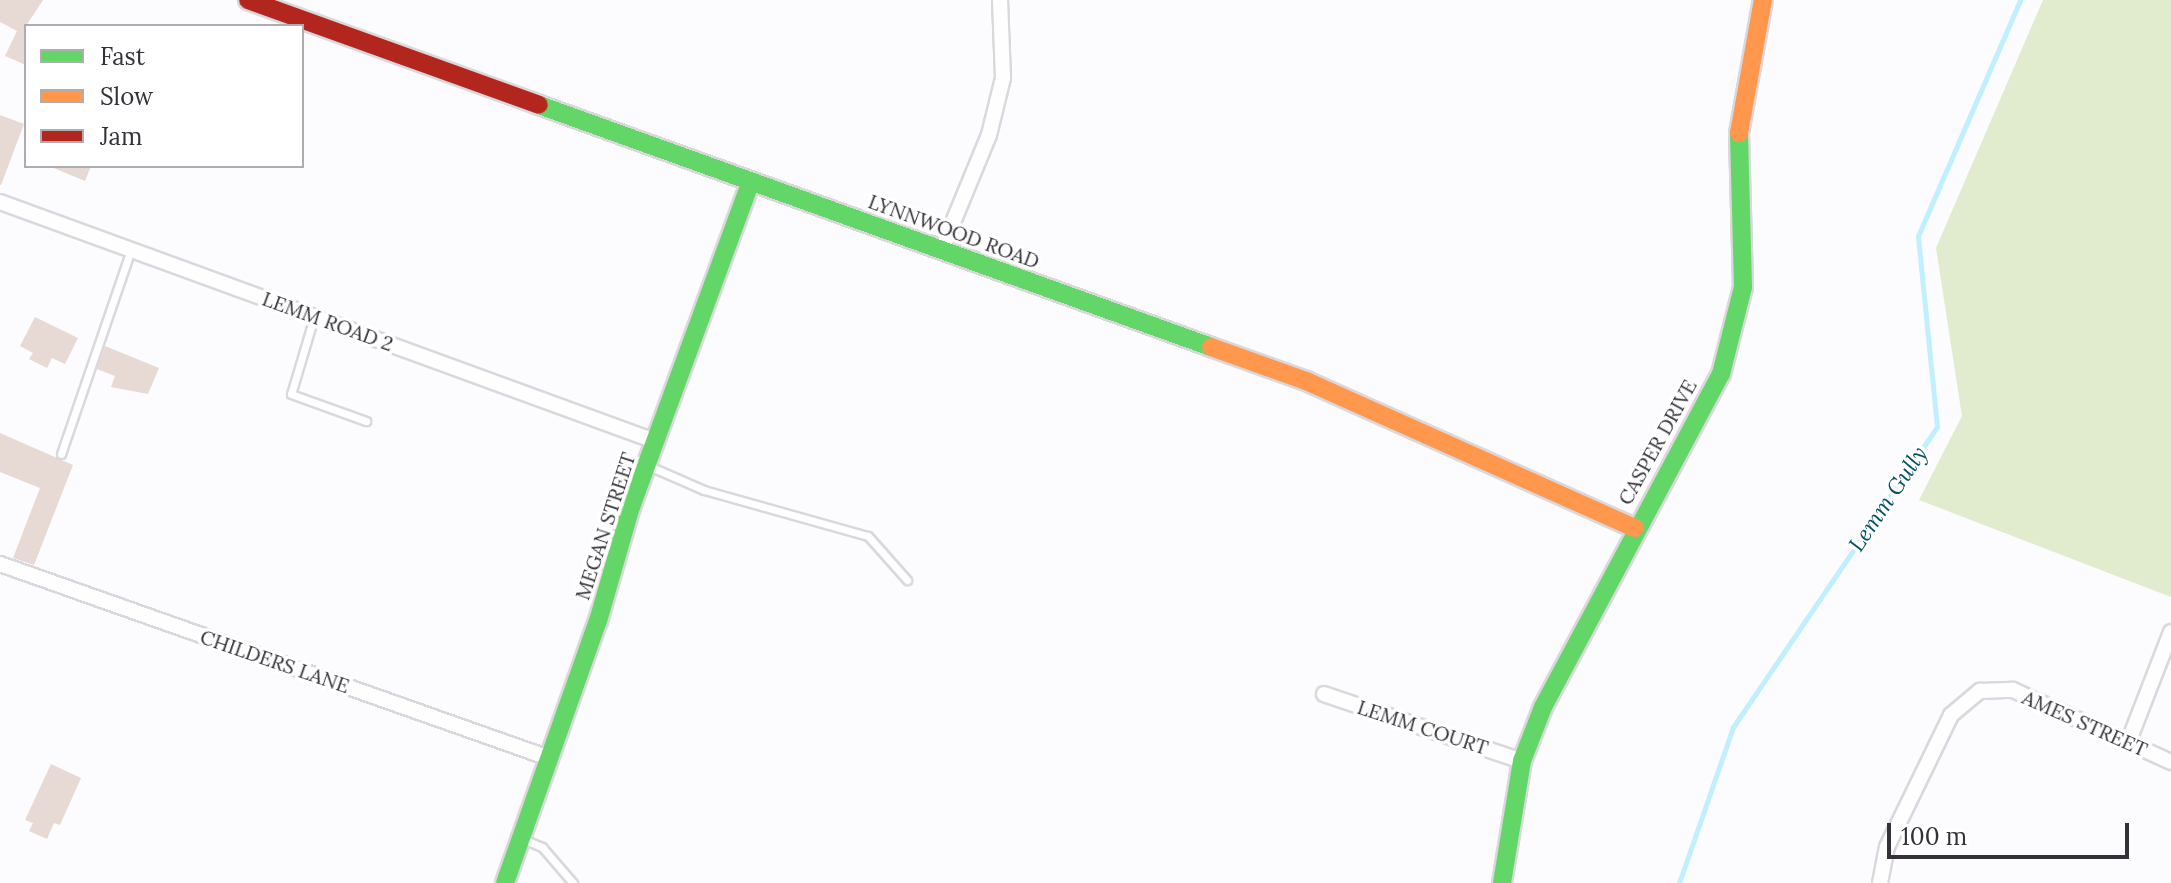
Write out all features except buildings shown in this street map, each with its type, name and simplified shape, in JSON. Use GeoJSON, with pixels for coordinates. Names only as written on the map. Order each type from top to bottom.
{"type":"FeatureCollection","features":[{"type":"Feature","properties":{"kind":"street","name":"LYNNWOOD ROAD"},"geometry":{"type":"LineString","coordinates":[[248,0],[1306,381],[1635,528]]}},
{"type":"Feature","properties":{"kind":"street"},"geometry":{"type":"LineString","coordinates":[[942,249],[989,135],[1003,78],[1000,0]]}},
{"type":"Feature","properties":{"kind":"street","name":"CASPER DRIVE"},"geometry":{"type":"LineString","coordinates":[[1502,883],[1507,829],[1522,761],[1543,707],[1635,528],[1721,374],[1743,287],[1736,148],[1763,0]]}},
{"type":"Feature","properties":{"kind":"street","name":"MEGAN STREET"},"geometry":{"type":"LineString","coordinates":[[505,883],[655,441],[750,183]]}},
{"type":"Feature","properties":{"kind":"street","name":"LEMM ROAD 2"},"geometry":{"type":"LineString","coordinates":[[0,202],[655,441]]}},
{"type":"Feature","properties":{"kind":"street","name":"CHILDERS LANE"},"geometry":{"type":"LineString","coordinates":[[0,564],[549,758]]}},
{"type":"Feature","properties":{"kind":"street"},"geometry":{"type":"LineString","coordinates":[[2128,743],[2171,632]]}},
{"type":"Feature","properties":{"kind":"street","name":"AMES STREET"},"geometry":{"type":"LineString","coordinates":[[1880,883],[1887,847],[1951,715],[1964,701],[1998,688],[2013,690],[2171,762]]}},
{"type":"Feature","properties":{"kind":"street","name":"LEMM COURT"},"geometry":{"type":"LineString","coordinates":[[1324,694],[1522,761]]}},
{"type":"Feature","properties":{"kind":"lane"},"geometry":{"type":"LineString","coordinates":[[61,454],[131,250]]}},
{"type":"Feature","properties":{"kind":"lane"},"geometry":{"type":"LineString","coordinates":[[314,317],[291,394],[366,421]]}},
{"type":"Feature","properties":{"kind":"lane"},"geometry":{"type":"LineString","coordinates":[[647,465],[704,490],[868,536],[907,580]]}},
{"type":"Feature","properties":{"kind":"lane"},"geometry":{"type":"LineString","coordinates":[[521,838],[542,847],[573,883]]}},
{"type":"Feature","properties":{"kind":"green space"},"geometry":{"type":"Polygon","coordinates":[[[2043,0],[2171,0],[2171,597],[1919,500],[1962,416],[1936,248],[2043,0]]]}},
{"type":"Feature","properties":{"kind":"waterway","name":"Lemm Gully"},"geometry":{"type":"LineString","coordinates":[[1679,883],[1733,727],[1937,427],[1918,236],[2020,0]]}},
{"type":"Feature","properties":{"kind":"traffic: fast"},"geometry":{"type":"LineString","coordinates":[[539,105],[1211,347]]}},
{"type":"Feature","properties":{"kind":"traffic: fast"},"geometry":{"type":"LineString","coordinates":[[1502,883],[1522,761],[1543,707],[1721,374],[1743,287],[1739,133]]}},
{"type":"Feature","properties":{"kind":"traffic: fast"},"geometry":{"type":"LineString","coordinates":[[505,883],[598,621],[631,507],[750,183]]}},
{"type":"Feature","properties":{"kind":"traffic: slow"},"geometry":{"type":"LineString","coordinates":[[1739,133],[1763,0]]}},
{"type":"Feature","properties":{"kind":"traffic: slow"},"geometry":{"type":"LineString","coordinates":[[1211,347],[1306,381],[1635,528]]}},
{"type":"Feature","properties":{"kind":"traffic: jam"},"geometry":{"type":"LineString","coordinates":[[248,0],[539,105]]}}]}
